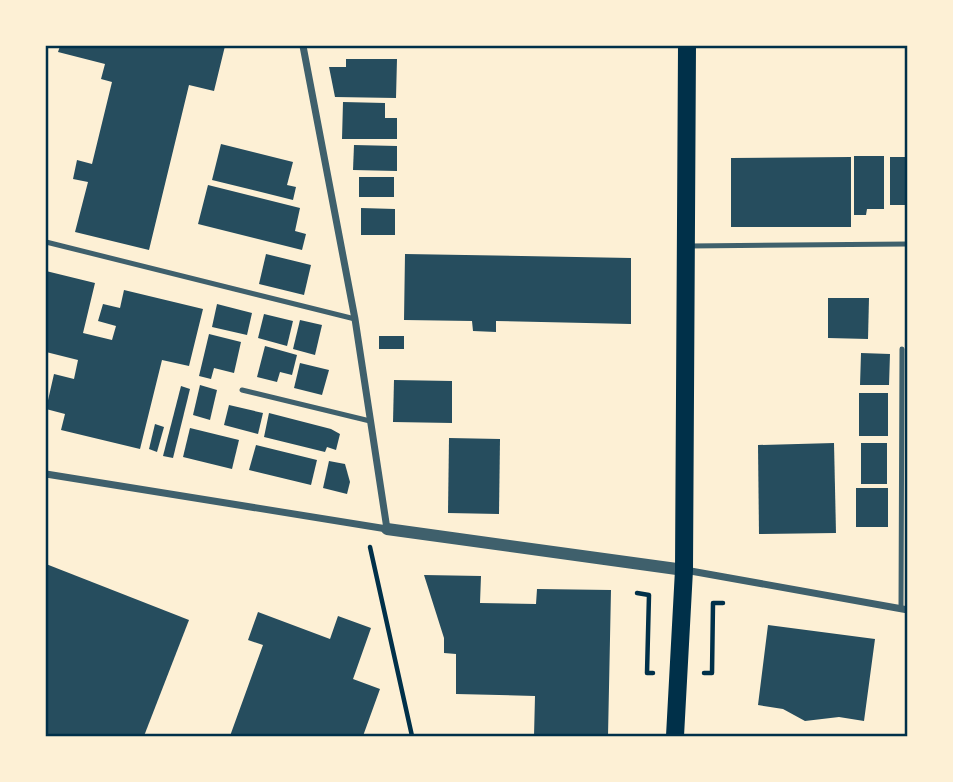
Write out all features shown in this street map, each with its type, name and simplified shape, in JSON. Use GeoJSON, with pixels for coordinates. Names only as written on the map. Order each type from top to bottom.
{"type":"FeatureCollection","features":[{"type":"Feature","properties":{"kind":"main road"},"geometry":{"type":"LineString","coordinates":[[676,737],[684,570],[687,46]]}},
{"type":"Feature","properties":{"kind":"street"},"geometry":{"type":"LineString","coordinates":[[303,46],[355,319],[387,529]]}},
{"type":"Feature","properties":{"kind":"street"},"geometry":{"type":"LineString","coordinates":[[46,474],[365,526],[684,570],[904,609]]}},
{"type":"Feature","properties":{"kind":"lane"},"geometry":{"type":"LineString","coordinates":[[46,242],[355,319]]}},
{"type":"Feature","properties":{"kind":"lane"},"geometry":{"type":"LineString","coordinates":[[687,246],[908,244]]}},
{"type":"Feature","properties":{"kind":"lane"},"geometry":{"type":"LineString","coordinates":[[902,349],[904,609]]}},
{"type":"Feature","properties":{"kind":"lane"},"geometry":{"type":"LineString","coordinates":[[243,390],[370,421]]}},
{"type":"Feature","properties":{"kind":"path"},"geometry":{"type":"LineString","coordinates":[[365,526],[412,737]]}},
{"type":"Feature","properties":{"kind":"path"},"geometry":{"type":"LineString","coordinates":[[637,593],[649,595],[647,673]]}},
{"type":"Feature","properties":{"kind":"path"},"geometry":{"type":"LineString","coordinates":[[712,673],[713,603],[723,603]]}},
{"type":"Feature","properties":{"kind":"building"},"geometry":{"type":"Polygon","coordinates":[[[60,46],[225,46],[214,91],[189,85],[149,250],[75,232],[88,182],[73,179],[77,160],[92,164],[112,82],[101,79],[105,64],[58,52],[60,46]]]}},
{"type":"Feature","properties":{"kind":"building"},"geometry":{"type":"Polygon","coordinates":[[[346,59],[397,59],[396,98],[335,97],[329,67],[346,67],[346,59]]]}},
{"type":"Feature","properties":{"kind":"building"},"geometry":{"type":"Polygon","coordinates":[[[343,102],[385,103],[385,118],[397,118],[397,139],[342,139],[343,102]]]}},
{"type":"Feature","properties":{"kind":"building"},"geometry":{"type":"Polygon","coordinates":[[[221,144],[293,162],[287,185],[296,187],[293,200],[212,180],[221,144]]]}},
{"type":"Feature","properties":{"kind":"building"},"geometry":{"type":"Polygon","coordinates":[[[354,145],[397,146],[397,171],[353,170],[354,145]]]}},
{"type":"Feature","properties":{"kind":"building"},"geometry":{"type":"Polygon","coordinates":[[[854,156],[884,156],[884,209],[867,209],[866,215],[854,215],[854,156]]]}},
{"type":"Feature","properties":{"kind":"building"},"geometry":{"type":"Polygon","coordinates":[[[851,157],[851,227],[731,227],[731,158],[851,157]]]}},
{"type":"Feature","properties":{"kind":"building"},"geometry":{"type":"Polygon","coordinates":[[[890,157],[908,157],[908,205],[890,205],[890,157]]]}},
{"type":"Feature","properties":{"kind":"building"},"geometry":{"type":"Polygon","coordinates":[[[359,177],[394,177],[394,197],[359,197],[359,177]]]}},
{"type":"Feature","properties":{"kind":"building"},"geometry":{"type":"Polygon","coordinates":[[[208,185],[300,208],[295,231],[306,234],[302,250],[198,224],[208,185]]]}},
{"type":"Feature","properties":{"kind":"building"},"geometry":{"type":"Polygon","coordinates":[[[361,208],[395,209],[395,235],[361,235],[361,208]]]}},
{"type":"Feature","properties":{"kind":"building"},"geometry":{"type":"Polygon","coordinates":[[[266,254],[311,265],[304,295],[259,284],[266,254]]]}},
{"type":"Feature","properties":{"kind":"building"},"geometry":{"type":"Polygon","coordinates":[[[405,254],[631,258],[631,324],[496,321],[496,332],[473,331],[472,321],[404,320],[405,254]]]}},
{"type":"Feature","properties":{"kind":"building"},"geometry":{"type":"Polygon","coordinates":[[[46,271],[95,283],[83,333],[112,340],[116,326],[98,321],[103,304],[120,308],[124,290],[203,309],[189,366],[162,360],[140,449],[61,430],[65,414],[46,409],[54,374],[74,379],[78,360],[46,352],[46,271]]]}},
{"type":"Feature","properties":{"kind":"building"},"geometry":{"type":"Polygon","coordinates":[[[828,298],[869,298],[868,339],[828,338],[828,298]]]}},
{"type":"Feature","properties":{"kind":"building"},"geometry":{"type":"Polygon","coordinates":[[[217,304],[252,313],[247,335],[212,327],[217,304]]]}},
{"type":"Feature","properties":{"kind":"building"},"geometry":{"type":"Polygon","coordinates":[[[264,314],[293,321],[287,346],[258,338],[264,314]]]}},
{"type":"Feature","properties":{"kind":"building"},"geometry":{"type":"Polygon","coordinates":[[[300,320],[322,325],[315,355],[293,349],[300,320]]]}},
{"type":"Feature","properties":{"kind":"building"},"geometry":{"type":"Polygon","coordinates":[[[209,334],[241,342],[234,373],[214,368],[211,379],[199,376],[209,334]]]}},
{"type":"Feature","properties":{"kind":"building"},"geometry":{"type":"Polygon","coordinates":[[[379,336],[404,336],[404,349],[379,349],[379,336]]]}},
{"type":"Feature","properties":{"kind":"building"},"geometry":{"type":"Polygon","coordinates":[[[265,346],[297,355],[292,375],[280,372],[277,382],[257,377],[265,346]]]}},
{"type":"Feature","properties":{"kind":"building"},"geometry":{"type":"Polygon","coordinates":[[[861,353],[890,354],[889,385],[860,385],[861,353]]]}},
{"type":"Feature","properties":{"kind":"building"},"geometry":{"type":"Polygon","coordinates":[[[300,363],[329,370],[322,395],[294,388],[300,363]]]}},
{"type":"Feature","properties":{"kind":"building"},"geometry":{"type":"Polygon","coordinates":[[[394,380],[452,381],[452,423],[393,422],[394,380]]]}},
{"type":"Feature","properties":{"kind":"building"},"geometry":{"type":"Polygon","coordinates":[[[200,385],[217,390],[210,420],[193,415],[200,385]]]}},
{"type":"Feature","properties":{"kind":"building"},"geometry":{"type":"Polygon","coordinates":[[[181,386],[190,389],[173,458],[163,456],[181,386]]]}},
{"type":"Feature","properties":{"kind":"building"},"geometry":{"type":"Polygon","coordinates":[[[859,393],[888,393],[888,436],[859,436],[859,393]]]}},
{"type":"Feature","properties":{"kind":"building"},"geometry":{"type":"Polygon","coordinates":[[[229,405],[263,413],[258,434],[224,425],[229,405]]]}},
{"type":"Feature","properties":{"kind":"building"},"geometry":{"type":"Polygon","coordinates":[[[269,413],[331,429],[340,434],[336,450],[327,447],[325,452],[264,437],[269,413]]]}},
{"type":"Feature","properties":{"kind":"building"},"geometry":{"type":"Polygon","coordinates":[[[155,424],[164,427],[157,452],[149,449],[155,424]]]}},
{"type":"Feature","properties":{"kind":"building"},"geometry":{"type":"Polygon","coordinates":[[[190,428],[239,440],[232,469],[183,457],[190,428]]]}},
{"type":"Feature","properties":{"kind":"building"},"geometry":{"type":"Polygon","coordinates":[[[449,438],[500,439],[499,514],[448,513],[449,438]]]}},
{"type":"Feature","properties":{"kind":"building"},"geometry":{"type":"Polygon","coordinates":[[[834,443],[836,533],[759,534],[758,445],[834,443]]]}},
{"type":"Feature","properties":{"kind":"building"},"geometry":{"type":"Polygon","coordinates":[[[861,443],[887,443],[887,484],[861,484],[861,443]]]}},
{"type":"Feature","properties":{"kind":"building"},"geometry":{"type":"Polygon","coordinates":[[[256,445],[317,460],[311,485],[249,470],[256,445]]]}},
{"type":"Feature","properties":{"kind":"building"},"geometry":{"type":"Polygon","coordinates":[[[329,461],[345,464],[350,482],[347,494],[323,488],[329,461]]]}},
{"type":"Feature","properties":{"kind":"building"},"geometry":{"type":"Polygon","coordinates":[[[856,488],[888,488],[888,527],[856,527],[856,488]]]}},
{"type":"Feature","properties":{"kind":"building"},"geometry":{"type":"Polygon","coordinates":[[[46,564],[189,620],[144,736],[46,736],[46,564]]]}},
{"type":"Feature","properties":{"kind":"building"},"geometry":{"type":"Polygon","coordinates":[[[424,575],[481,576],[480,603],[536,604],[537,589],[611,590],[608,736],[534,736],[535,696],[456,694],[456,654],[444,653],[444,638],[424,575]]]}},
{"type":"Feature","properties":{"kind":"building"},"geometry":{"type":"Polygon","coordinates":[[[258,612],[330,639],[338,616],[371,628],[353,679],[380,689],[363,736],[230,736],[263,645],[248,640],[258,612]]]}},
{"type":"Feature","properties":{"kind":"building"},"geometry":{"type":"Polygon","coordinates":[[[768,625],[875,639],[864,721],[839,717],[805,721],[783,709],[758,705],[768,625]]]}}]}
